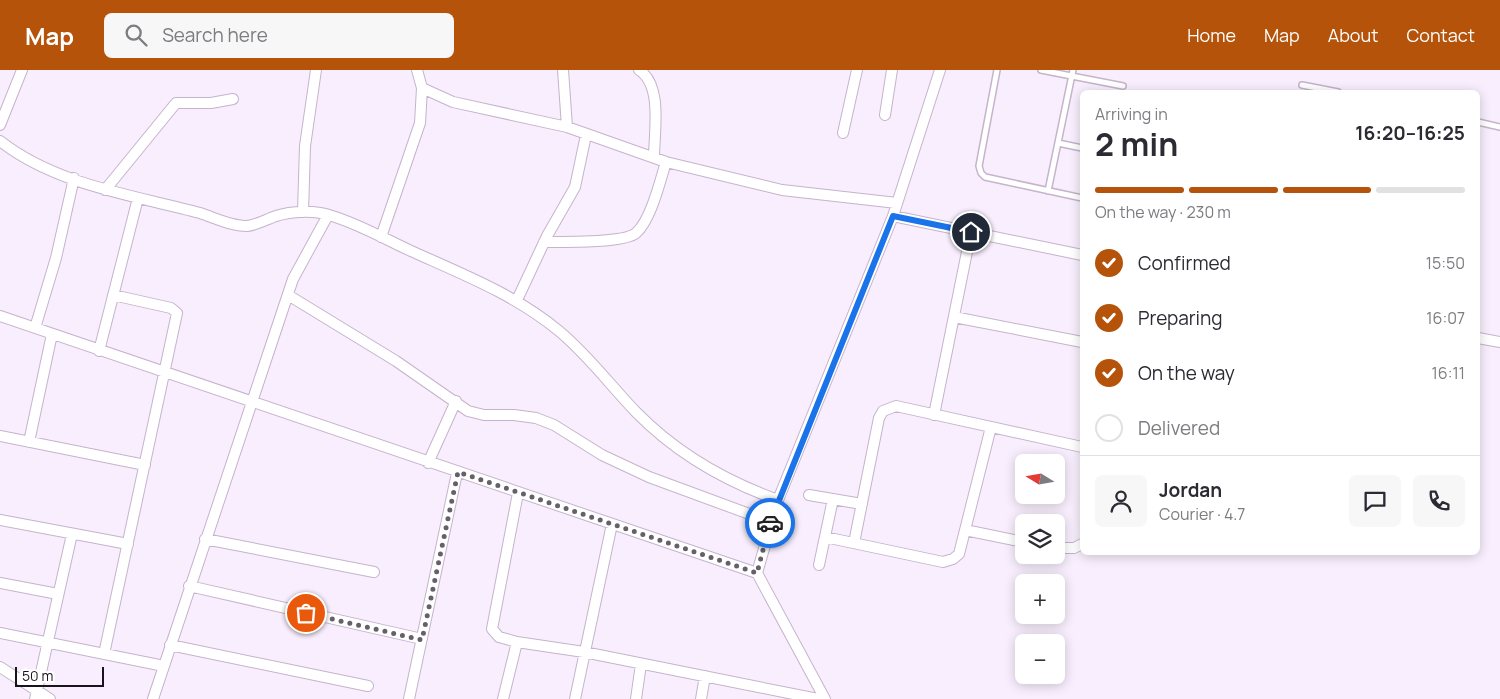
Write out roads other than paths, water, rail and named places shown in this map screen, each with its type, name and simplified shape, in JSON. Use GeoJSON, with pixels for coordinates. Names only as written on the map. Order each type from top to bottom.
{"type":"FeatureCollection","features":[{"type":"Feature","properties":{"kind":"street"},"geometry":{"type":"LineString","coordinates":[[0,125],[22,70]]}},
{"type":"Feature","properties":{"kind":"street"},"geometry":{"type":"LineString","coordinates":[[303,212],[305,146],[316,70]]}},
{"type":"Feature","properties":{"kind":"street"},"geometry":{"type":"LineString","coordinates":[[381,237],[420,123],[422,88],[417,70]]}},
{"type":"Feature","properties":{"kind":"street"},"geometry":{"type":"LineString","coordinates":[[563,70],[568,128]]}},
{"type":"Feature","properties":{"kind":"street"},"geometry":{"type":"LineString","coordinates":[[639,70],[646,74],[654,90],[654,158]]}},
{"type":"Feature","properties":{"kind":"street"},"geometry":{"type":"LineString","coordinates":[[843,133],[857,70]]}},
{"type":"Feature","properties":{"kind":"street"},"geometry":{"type":"LineString","coordinates":[[885,115],[892,70]]}},
{"type":"Feature","properties":{"kind":"street"},"geometry":{"type":"LineString","coordinates":[[757,573],[778,500],[893,216],[940,70]]}},
{"type":"Feature","properties":{"kind":"street"},"geometry":{"type":"LineString","coordinates":[[422,88],[453,102],[568,128],[666,162],[782,190],[897,202]]}},
{"type":"Feature","properties":{"kind":"street"},"geometry":{"type":"LineString","coordinates":[[105,190],[176,103],[211,104],[233,99]]}},
{"type":"Feature","properties":{"kind":"street"},"geometry":{"type":"LineString","coordinates":[[517,300],[544,242],[575,187],[586,135]]}},
{"type":"Feature","properties":{"kind":"street"},"geometry":{"type":"LineString","coordinates":[[0,141],[27,160],[105,190],[246,226],[278,215],[303,212],[328,214],[381,237],[517,300],[560,331],[595,366],[637,413],[672,443],[716,473],[778,500]]}},
{"type":"Feature","properties":{"kind":"street"},"geometry":{"type":"LineString","coordinates":[[544,242],[622,239],[635,234],[645,221],[666,162]]}},
{"type":"Feature","properties":{"kind":"street"},"geometry":{"type":"LineString","coordinates":[[35,328],[56,258],[74,178]]}},
{"type":"Feature","properties":{"kind":"street"},"geometry":{"type":"LineString","coordinates":[[99,351],[138,198]]}},
{"type":"Feature","properties":{"kind":"street"},"geometry":{"type":"LineString","coordinates":[[153,699],[250,403],[293,280],[328,214]]}},
{"type":"Feature","properties":{"kind":"street"},"geometry":{"type":"LineString","coordinates":[[893,216],[1080,255]]}},
{"type":"Feature","properties":{"kind":"street"},"geometry":{"type":"LineString","coordinates":[[934,415],[971,232]]}},
{"type":"Feature","properties":{"kind":"street"},"geometry":{"type":"LineString","coordinates":[[104,654],[178,313],[171,308],[113,295]]}},
{"type":"Feature","properties":{"kind":"street"},"geometry":{"type":"LineString","coordinates":[[288,295],[456,401],[468,411],[484,416],[514,415],[545,422],[602,455],[649,477],[771,522]]}},
{"type":"Feature","properties":{"kind":"street"},"geometry":{"type":"LineString","coordinates":[[0,316],[250,403],[757,573],[825,699]]}},
{"type":"Feature","properties":{"kind":"street"},"geometry":{"type":"LineString","coordinates":[[954,317],[1080,342]]}},
{"type":"Feature","properties":{"kind":"street"},"geometry":{"type":"LineString","coordinates":[[29,442],[52,334]]}},
{"type":"Feature","properties":{"kind":"street"},"geometry":{"type":"LineString","coordinates":[[1480,338],[1500,342]]}},
{"type":"Feature","properties":{"kind":"street"},"geometry":{"type":"LineString","coordinates":[[428,462],[456,401]]}},
{"type":"Feature","properties":{"kind":"street"},"geometry":{"type":"LineString","coordinates":[[854,543],[879,418],[883,411],[896,406],[1080,446]]}},
{"type":"Feature","properties":{"kind":"street"},"geometry":{"type":"LineString","coordinates":[[825,537],[942,562],[953,559],[959,554],[991,427]]}},
{"type":"Feature","properties":{"kind":"street"},"geometry":{"type":"LineString","coordinates":[[0,436],[145,465]]}},
{"type":"Feature","properties":{"kind":"street"},"geometry":{"type":"LineString","coordinates":[[410,699],[458,472]]}},
{"type":"Feature","properties":{"kind":"street"},"geometry":{"type":"LineString","coordinates":[[518,493],[492,628],[499,637],[517,642],[584,652],[705,676],[770,694],[818,699]]}},
{"type":"Feature","properties":{"kind":"street"},"geometry":{"type":"LineString","coordinates":[[809,495],[862,504]]}},
{"type":"Feature","properties":{"kind":"street"},"geometry":{"type":"LineString","coordinates":[[819,565],[833,499]]}},
{"type":"Feature","properties":{"kind":"street"},"geometry":{"type":"LineString","coordinates":[[0,520],[128,544]]}},
{"type":"Feature","properties":{"kind":"street"},"geometry":{"type":"LineString","coordinates":[[574,699],[612,524]]}},
{"type":"Feature","properties":{"kind":"street"},"geometry":{"type":"LineString","coordinates":[[965,530],[1015,540]]}},
{"type":"Feature","properties":{"kind":"street"},"geometry":{"type":"LineString","coordinates":[[36,695],[72,534]]}},
{"type":"Feature","properties":{"kind":"street"},"geometry":{"type":"LineString","coordinates":[[205,539],[374,572]]}},
{"type":"Feature","properties":{"kind":"street"},"geometry":{"type":"LineString","coordinates":[[1065,548],[1074,548],[1080,545]]}},
{"type":"Feature","properties":{"kind":"street"},"geometry":{"type":"LineString","coordinates":[[0,583],[58,594]]}},
{"type":"Feature","properties":{"kind":"street"},"geometry":{"type":"LineString","coordinates":[[189,586],[422,640]]}},
{"type":"Feature","properties":{"kind":"street"},"geometry":{"type":"LineString","coordinates":[[0,633],[164,666]]}},
{"type":"Feature","properties":{"kind":"street"},"geometry":{"type":"LineString","coordinates":[[503,699],[517,642]]}},
{"type":"Feature","properties":{"kind":"street"},"geometry":{"type":"LineString","coordinates":[[170,645],[368,686]]}},
{"type":"Feature","properties":{"kind":"street"},"geometry":{"type":"LineString","coordinates":[[636,699],[641,664]]}},
{"type":"Feature","properties":{"kind":"street"},"geometry":{"type":"LineString","coordinates":[[0,668],[36,695],[50,699]]}},
{"type":"Feature","properties":{"kind":"street"},"geometry":{"type":"LineString","coordinates":[[701,699],[705,676]]}},
{"type":"Feature","properties":{"kind":"lane"},"geometry":{"type":"LineString","coordinates":[[997,70],[978,166],[981,173],[986,177],[1080,198]]}},
{"type":"Feature","properties":{"kind":"lane"},"geometry":{"type":"LineString","coordinates":[[1041,70],[1123,86]]}},
{"type":"Feature","properties":{"kind":"lane"},"geometry":{"type":"LineString","coordinates":[[1048,191],[1073,70]]}},
{"type":"Feature","properties":{"kind":"lane"},"geometry":{"type":"LineString","coordinates":[[1302,85],[1328,90]]}},
{"type":"Feature","properties":{"kind":"lane"},"geometry":{"type":"LineString","coordinates":[[1480,122],[1500,126]]}},
{"type":"Feature","properties":{"kind":"lane"},"geometry":{"type":"LineString","coordinates":[[1058,143],[1080,148]]}}]}
